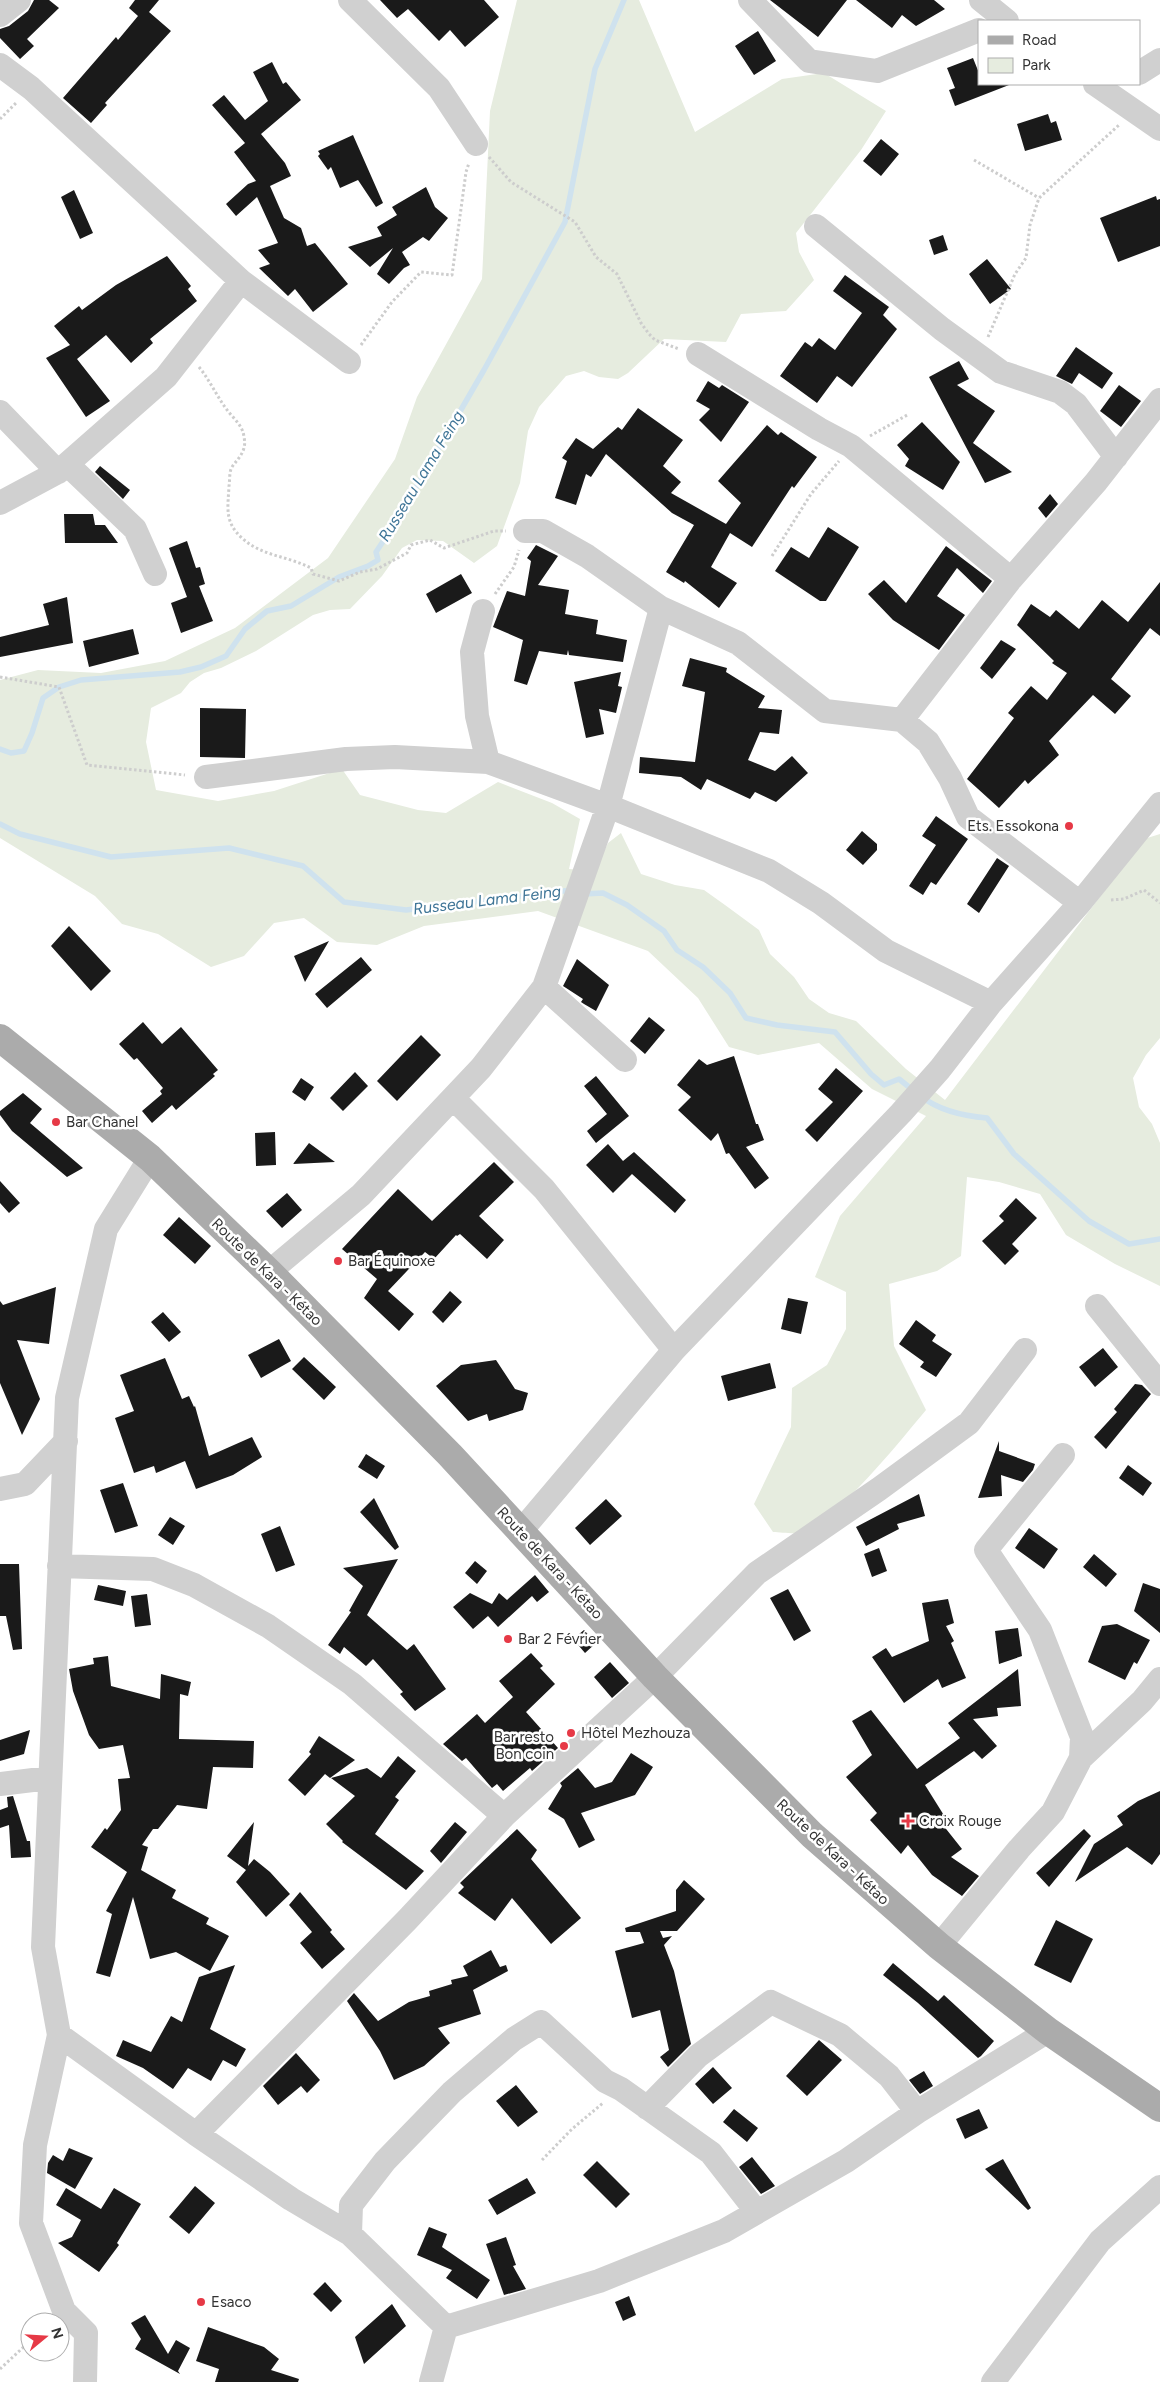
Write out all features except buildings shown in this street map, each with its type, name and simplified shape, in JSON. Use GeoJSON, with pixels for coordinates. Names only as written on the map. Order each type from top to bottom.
{"type":"FeatureCollection","features":[{"type":"Feature","properties":{"kind":"main road","name":"Route de Kara - Kétao"},"geometry":{"type":"LineString","coordinates":[[0,1038],[150,1158],[268,1272],[450,1455],[655,1677],[812,1835],[939,1946],[1048,2031],[1160,2108]]}},
{"type":"Feature","properties":{"kind":"street"},"geometry":{"type":"LineString","coordinates":[[0,15],[19,0]]}},
{"type":"Feature","properties":{"kind":"street"},"geometry":{"type":"LineString","coordinates":[[350,0],[439,88],[476,144]]}},
{"type":"Feature","properties":{"kind":"street"},"geometry":{"type":"LineString","coordinates":[[750,0],[809,61],[877,70],[978,30]]}},
{"type":"Feature","properties":{"kind":"street"},"geometry":{"type":"LineString","coordinates":[[981,0],[1003,20]]}},
{"type":"Feature","properties":{"kind":"street"},"geometry":{"type":"LineString","coordinates":[[1140,72],[1160,60]]}},
{"type":"Feature","properties":{"kind":"street"},"geometry":{"type":"LineString","coordinates":[[0,65],[31,88],[241,281],[350,362]]}},
{"type":"Feature","properties":{"kind":"street"},"geometry":{"type":"LineString","coordinates":[[1108,87],[1160,129]]}},
{"type":"Feature","properties":{"kind":"street"},"geometry":{"type":"LineString","coordinates":[[816,226],[942,329],[1001,372],[1060,392],[1076,404],[1116,457]]}},
{"type":"Feature","properties":{"kind":"street"},"geometry":{"type":"LineString","coordinates":[[0,503],[62,468],[166,377],[241,281]]}},
{"type":"Feature","properties":{"kind":"street"},"geometry":{"type":"LineString","coordinates":[[698,354],[819,430],[851,446],[1012,579]]}},
{"type":"Feature","properties":{"kind":"street"},"geometry":{"type":"LineString","coordinates":[[902,720],[1012,579],[1116,457],[1160,400]]}},
{"type":"Feature","properties":{"kind":"street"},"geometry":{"type":"LineString","coordinates":[[0,412],[62,468],[135,529],[155,574]]}},
{"type":"Feature","properties":{"kind":"street"},"geometry":{"type":"LineString","coordinates":[[525,531],[543,531],[580,552],[661,608],[738,643],[825,711],[902,720],[928,742],[950,778],[968,817],[1080,903]]}},
{"type":"Feature","properties":{"kind":"street"},"geometry":{"type":"LineString","coordinates":[[268,1272],[361,1195],[480,1068],[544,987],[608,806],[661,608]]}},
{"type":"Feature","properties":{"kind":"street"},"geometry":{"type":"LineString","coordinates":[[483,611],[472,652],[477,716],[488,762]]}},
{"type":"Feature","properties":{"kind":"street"},"geometry":{"type":"LineString","coordinates":[[206,777],[346,759],[395,757],[488,762],[608,806],[769,870],[821,903],[886,951],[991,1003]]}},
{"type":"Feature","properties":{"kind":"street"},"geometry":{"type":"LineString","coordinates":[[521,1531],[674,1350],[901,1113],[940,1069],[991,1003],[1080,903],[1160,804]]}},
{"type":"Feature","properties":{"kind":"street"},"geometry":{"type":"LineString","coordinates":[[544,987],[625,1060]]}},
{"type":"Feature","properties":{"kind":"street"},"geometry":{"type":"LineString","coordinates":[[453,1098],[544,1189],[674,1350]]}},
{"type":"Feature","properties":{"kind":"street"},"geometry":{"type":"LineString","coordinates":[[85,2382],[86,2333],[64,2310],[31,2223],[35,2145],[59,2035],[43,1946],[59,1566],[68,1398],[106,1229],[150,1158]]}},
{"type":"Feature","properties":{"kind":"street"},"geometry":{"type":"LineString","coordinates":[[1097,1306],[1160,1384]]}},
{"type":"Feature","properties":{"kind":"street"},"geometry":{"type":"LineString","coordinates":[[196,2134],[407,1920],[504,1816],[655,1677],[756,1573],[879,1489],[969,1423],[1026,1350]]}},
{"type":"Feature","properties":{"kind":"street"},"geometry":{"type":"LineString","coordinates":[[0,1489],[25,1484],[66,1441]]}},
{"type":"Feature","properties":{"kind":"street"},"geometry":{"type":"LineString","coordinates":[[1062,1455],[986,1550],[1040,1630],[1082,1737],[1081,1758]]}},
{"type":"Feature","properties":{"kind":"street"},"geometry":{"type":"LineString","coordinates":[[59,1566],[153,1569],[194,1585],[260,1621],[352,1684],[504,1816]]}},
{"type":"Feature","properties":{"kind":"street"},"geometry":{"type":"LineString","coordinates":[[939,1946],[1019,1849],[1053,1812],[1081,1758],[1142,1701],[1160,1679]]}},
{"type":"Feature","properties":{"kind":"street"},"geometry":{"type":"LineString","coordinates":[[0,1784],[49,1778]]}},
{"type":"Feature","properties":{"kind":"street"},"geometry":{"type":"LineString","coordinates":[[647,2108],[698,2056],[771,2002],[840,2036],[889,2076],[917,2112]]}},
{"type":"Feature","properties":{"kind":"street"},"geometry":{"type":"LineString","coordinates":[[350,2234],[351,2205],[385,2160],[452,2092],[514,2039],[542,2022],[605,2081],[621,2089],[711,2153],[757,2212]]}},
{"type":"Feature","properties":{"kind":"street"},"geometry":{"type":"LineString","coordinates":[[446,2327],[599,2281],[724,2231],[846,2161],[917,2112],[1048,2031]]}},
{"type":"Feature","properties":{"kind":"street"},"geometry":{"type":"LineString","coordinates":[[59,2035],[291,2200],[350,2234],[446,2327]]}},
{"type":"Feature","properties":{"kind":"street"},"geometry":{"type":"LineString","coordinates":[[993,2382],[1100,2241],[1160,2187]]}},
{"type":"Feature","properties":{"kind":"street"},"geometry":{"type":"LineString","coordinates":[[431,2382],[446,2327]]}},
{"type":"Feature","properties":{"kind":"path"},"geometry":{"type":"LineString","coordinates":[[984,360],[989,333],[1015,274],[1026,258],[1030,225],[1039,198],[1099,146],[1135,109]]}},
{"type":"Feature","properties":{"kind":"path"},"geometry":{"type":"LineString","coordinates":[[350,362],[392,302],[421,272],[452,275],[466,172],[476,144],[512,182],[574,222],[596,257],[617,274],[641,322],[655,340],[689,353],[698,354]]}},
{"type":"Feature","properties":{"kind":"path"},"geometry":{"type":"LineString","coordinates":[[974,160],[1039,198]]}},
{"type":"Feature","properties":{"kind":"path"},"geometry":{"type":"LineString","coordinates":[[188,350],[220,402],[240,425],[244,437],[244,450],[230,474],[227,514],[234,529],[242,538],[264,552],[296,560],[311,568],[312,574],[339,581],[360,572],[377,569],[407,552],[412,546],[430,540],[444,548],[494,531],[525,531],[514,567],[483,611]]}},
{"type":"Feature","properties":{"kind":"path"},"geometry":{"type":"LineString","coordinates":[[772,556],[811,494],[851,446],[909,414]]}},
{"type":"Feature","properties":{"kind":"path"},"geometry":{"type":"LineString","coordinates":[[0,677],[59,687],[87,765],[206,777]]}},
{"type":"Feature","properties":{"kind":"path"},"geometry":{"type":"LineString","coordinates":[[1080,903],[1124,899],[1144,890],[1160,903]]}},
{"type":"Feature","properties":{"kind":"path"},"geometry":{"type":"LineString","coordinates":[[542,2160],[572,2129],[621,2089]]}},
{"type":"Feature","properties":{"kind":"path"},"geometry":{"type":"LineString","coordinates":[[0,2369],[20,2350]]}},
{"type":"Feature","properties":{"kind":"green space"},"geometry":{"type":"Polygon","coordinates":[[[517,0],[639,0],[695,132],[782,79],[824,73],[886,111],[861,150],[796,233],[799,252],[814,280],[786,311],[741,314],[726,342],[664,339],[628,373],[618,379],[599,377],[584,371],[566,376],[539,407],[528,431],[520,483],[497,546],[474,563],[443,541],[417,540],[402,548],[382,576],[350,609],[330,610],[313,615],[256,651],[221,668],[204,673],[190,682],[181,693],[151,708],[146,742],[156,790],[218,801],[274,791],[342,769],[360,795],[418,810],[446,813],[498,782],[552,803],[580,819],[569,869],[594,871],[608,843],[621,833],[641,874],[675,885],[704,890],[759,930],[770,954],[794,977],[809,999],[829,1013],[856,1021],[906,1069],[945,1100],[1144,839],[1160,834],[1160,1038],[1146,1055],[1133,1078],[1139,1107],[1152,1124],[1160,1143],[1160,1286],[1115,1264],[1066,1235],[1040,1194],[999,1182],[967,1177],[961,1256],[937,1271],[889,1284],[894,1346],[926,1410],[885,1459],[851,1495],[818,1524],[800,1533],[773,1532],[754,1504],[791,1427],[792,1388],[827,1365],[846,1329],[846,1292],[815,1277],[840,1216],[926,1116],[872,1089],[819,1043],[758,1055],[729,1047],[698,998],[648,951],[538,911],[424,926],[377,945],[337,942],[304,918],[274,923],[244,956],[211,967],[158,934],[122,924],[95,896],[0,838],[0,680],[38,670],[101,673],[165,661],[235,628],[328,558],[395,459],[417,397],[482,279],[490,111],[517,0]]]}},
{"type":"Feature","properties":{"kind":"waterway","name":"Russeau Lama Feing"},"geometry":{"type":"LineString","coordinates":[[0,749],[11,753],[24,751],[43,698],[59,687],[81,680],[180,672],[201,667],[226,656],[245,629],[267,611],[291,606],[339,577],[368,566],[378,560],[376,552],[396,522],[484,370],[565,222],[595,69],[624,0]]}},
{"type":"Feature","properties":{"kind":"waterway","name":"Russeau Lama Feing"},"geometry":{"type":"LineString","coordinates":[[0,824],[20,834],[111,857],[229,848],[303,866],[344,902],[406,910],[572,890]]}},
{"type":"Feature","properties":{"kind":"waterway","name":"Russeau Lama Feing"},"geometry":{"type":"LineString","coordinates":[[583,894],[603,893],[627,905],[664,931],[677,950],[703,967],[730,993],[746,1018],[777,1025],[835,1032],[871,1074],[884,1085],[899,1079],[914,1091]]}},
{"type":"Feature","properties":{"kind":"waterway","name":"Russeau Lama Feing"},"geometry":{"type":"LineString","coordinates":[[922,1097],[937,1106],[953,1112],[987,1118],[1014,1154],[1089,1221],[1129,1244],[1160,1239]]}},
{"type":"Feature","properties":{"kind":"place","name":"Ets. Essokona"},"geometry":{"type":"Point","coordinates":[1069,826]}},
{"type":"Feature","properties":{"kind":"place","name":"Bar Chanel"},"geometry":{"type":"Point","coordinates":[56,1122]}},
{"type":"Feature","properties":{"kind":"place","name":"Bar Équinoxe"},"geometry":{"type":"Point","coordinates":[338,1261]}},
{"type":"Feature","properties":{"kind":"place","name":"Bar 2 Février"},"geometry":{"type":"Point","coordinates":[508,1639]}},
{"type":"Feature","properties":{"kind":"place","name":"Hôtel Mezhouza"},"geometry":{"type":"Point","coordinates":[571,1733]}},
{"type":"Feature","properties":{"kind":"place","name":"Bar resto Bon coin"},"geometry":{"type":"Point","coordinates":[564,1746]}},
{"type":"Feature","properties":{"kind":"place","name":"Croix Rouge"},"geometry":{"type":"Point","coordinates":[908,1821]}},
{"type":"Feature","properties":{"kind":"place","name":"Esaco"},"geometry":{"type":"Point","coordinates":[201,2302]}}]}
